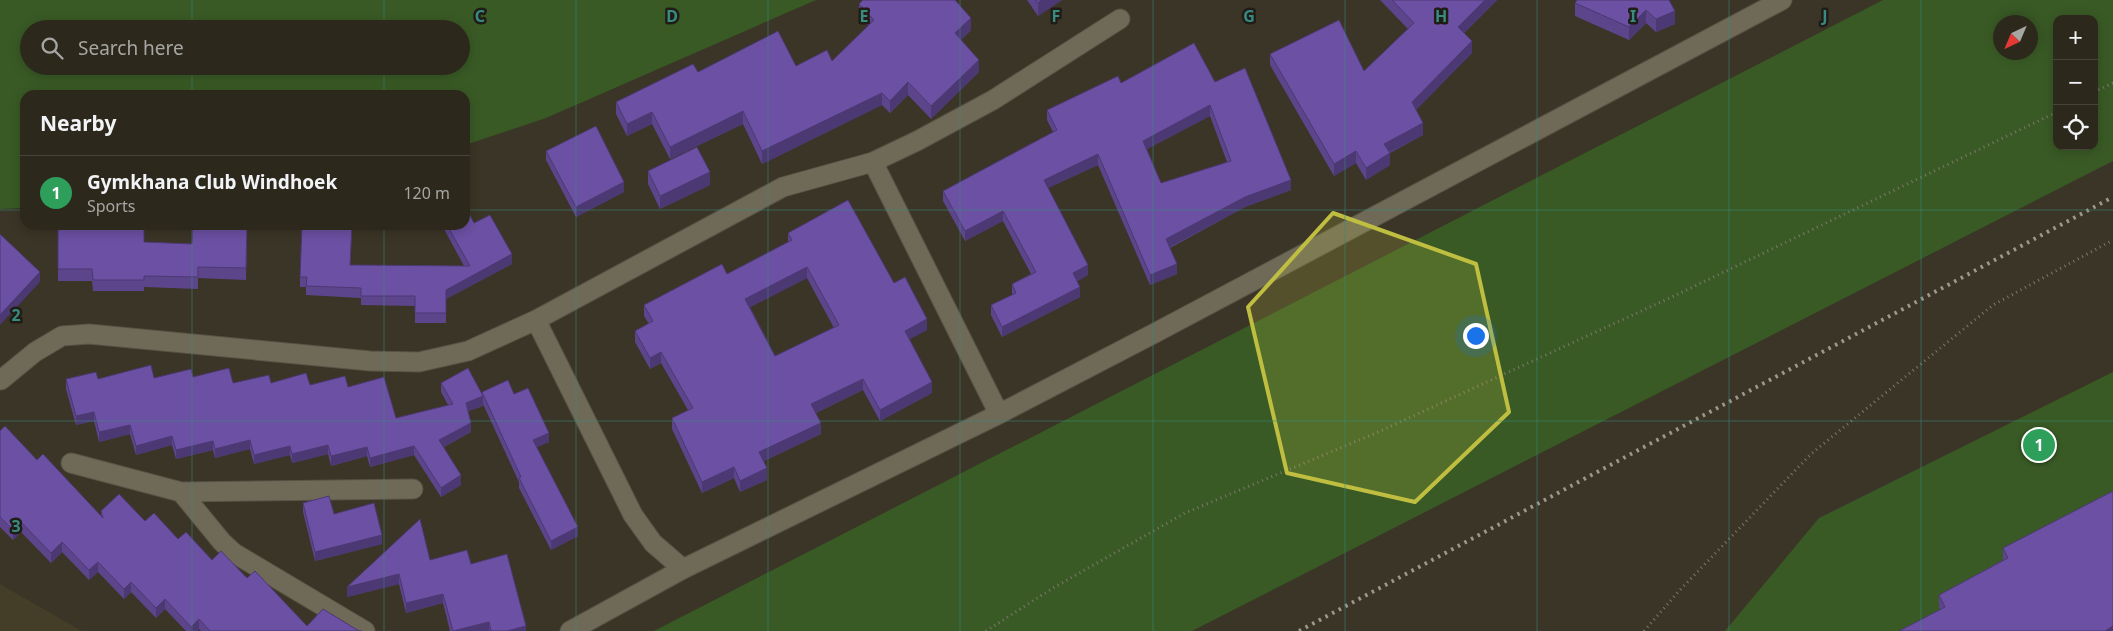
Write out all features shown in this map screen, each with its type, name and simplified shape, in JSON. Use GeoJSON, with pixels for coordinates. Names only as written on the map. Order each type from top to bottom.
{"type":"FeatureCollection","features":[{"type":"Feature","properties":{"kind":"lane"},"geometry":{"type":"LineString","coordinates":[[570,631],[683,569],[998,414],[1782,0]]}},
{"type":"Feature","properties":{"kind":"lane"},"geometry":{"type":"LineString","coordinates":[[1,380],[34,352],[62,336],[89,334],[370,361],[419,362],[468,351],[536,320],[783,187],[873,162],[994,100],[1120,19]]}},
{"type":"Feature","properties":{"kind":"lane"},"geometry":{"type":"LineString","coordinates":[[873,162],[998,414]]}},
{"type":"Feature","properties":{"kind":"lane"},"geometry":{"type":"LineString","coordinates":[[536,320],[633,515],[654,543],[683,569]]}},
{"type":"Feature","properties":{"kind":"lane"},"geometry":{"type":"LineString","coordinates":[[71,463],[182,492],[413,490]]}},
{"type":"Feature","properties":{"kind":"lane"},"geometry":{"type":"LineString","coordinates":[[182,492],[222,542],[234,553],[364,631]]}},
{"type":"Feature","properties":{"kind":"path"},"geometry":{"type":"LineString","coordinates":[[2098,90],[2113,83]]}},
{"type":"Feature","properties":{"kind":"path"},"geometry":{"type":"LineString","coordinates":[[986,631],[1054,588],[1185,513],[1385,429],[1674,296],[2053,114]]}},
{"type":"Feature","properties":{"kind":"path"},"geometry":{"type":"LineString","coordinates":[[1644,631],[1679,591],[1812,454],[1993,305],[2113,240]]}},
{"type":"Feature","properties":{"kind":"highlighted area"},"geometry":{"type":"Polygon","coordinates":[[[1333,213],[1476,264],[1509,412],[1415,502],[1287,473],[1248,307],[1333,213]]]}},
{"type":"Feature","properties":{"kind":"shaded area"},"geometry":{"type":"Polygon","coordinates":[[[0,584],[82,631],[0,631],[0,584]]]}},
{"type":"Feature","properties":{"kind":"green space"},"geometry":{"type":"Polygon","coordinates":[[[0,0],[816,0],[546,118],[470,143],[470,90],[20,90],[20,208],[0,209],[0,0]]]}},
{"type":"Feature","properties":{"kind":"green space"},"geometry":{"type":"Polygon","coordinates":[[[1883,0],[2113,0],[2113,161],[1192,631],[654,631],[1883,0]]]}},
{"type":"Feature","properties":{"kind":"green space"},"geometry":{"type":"Polygon","coordinates":[[[2113,372],[2113,631],[1725,631],[1819,518],[2113,372]]]}},
{"type":"Feature","properties":{"kind":"building"},"geometry":{"type":"Polygon","coordinates":[[[863,0],[955,0],[971,18],[955,33],[979,60],[931,106],[908,82],[890,101],[882,93],[762,151],[743,111],[670,147],[652,112],[627,124],[616,102],[693,64],[698,72],[778,31],[796,66],[827,50],[832,61],[874,20],[859,4],[863,0]]]}},
{"type":"Feature","properties":{"kind":"building"},"geometry":{"type":"Polygon","coordinates":[[[1392,0],[1485,0],[1458,27],[1472,41],[1412,102],[1423,123],[1384,144],[1390,153],[1366,168],[1356,151],[1334,164],[1270,54],[1339,20],[1364,71],[1414,23],[1392,0]]]}},
{"type":"Feature","properties":{"kind":"building"},"geometry":{"type":"Polygon","coordinates":[[[1577,0],[1669,0],[1675,11],[1656,19],[1646,10],[1629,27],[1575,3],[1577,0]]]}},
{"type":"Feature","properties":{"kind":"building"},"geometry":{"type":"Polygon","coordinates":[[[1194,43],[1215,82],[1245,68],[1291,180],[1245,197],[1166,239],[1177,264],[1150,275],[1098,154],[1044,180],[1088,265],[1073,273],[1080,287],[1002,327],[991,305],[1016,293],[1012,284],[1036,272],[1003,211],[965,231],[943,191],[1057,130],[1047,110],[1118,76],[1121,83],[1194,43]],[[1210,105],[1143,141],[1161,183],[1231,161],[1210,105]]]}},
{"type":"Feature","properties":{"kind":"building"},"geometry":{"type":"Polygon","coordinates":[[[596,126],[624,182],[576,207],[546,151],[596,126]]]}},
{"type":"Feature","properties":{"kind":"building"},"geometry":{"type":"Polygon","coordinates":[[[697,147],[710,172],[660,196],[648,171],[697,147]]]}},
{"type":"Feature","properties":{"kind":"building"},"geometry":{"type":"Polygon","coordinates":[[[848,200],[894,283],[905,277],[927,319],[905,331],[932,382],[880,410],[863,379],[811,404],[821,423],[759,452],[767,468],[740,481],[734,467],[702,482],[672,418],[693,408],[661,352],[650,358],[635,331],[653,321],[644,305],[722,264],[727,274],[792,240],[788,233],[848,200]],[[807,267],[745,299],[775,356],[839,325],[807,267]]]}},
{"type":"Feature","properties":{"kind":"building"},"geometry":{"type":"Polygon","coordinates":[[[470,215],[474,223],[490,215],[512,254],[446,290],[446,313],[415,313],[415,296],[361,296],[361,288],[306,286],[307,277],[300,277],[302,230],[352,230],[350,265],[470,266],[450,230],[470,230],[470,215]]]}},
{"type":"Feature","properties":{"kind":"building"},"geometry":{"type":"Polygon","coordinates":[[[58,230],[144,230],[144,242],[192,244],[193,230],[247,230],[246,268],[198,267],[198,277],[144,276],[144,280],[93,280],[92,269],[58,269],[58,230]]]}},
{"type":"Feature","properties":{"kind":"building"},"geometry":{"type":"Polygon","coordinates":[[[0,234],[40,272],[0,315],[0,234]]]}},
{"type":"Feature","properties":{"kind":"building"},"geometry":{"type":"Polygon","coordinates":[[[151,365],[154,378],[191,369],[193,377],[229,368],[233,383],[269,375],[271,383],[306,373],[310,385],[345,376],[348,387],[384,377],[396,418],[453,404],[441,383],[468,368],[483,396],[466,403],[471,423],[439,440],[461,475],[441,488],[414,446],[370,458],[367,447],[331,456],[328,445],[292,454],[290,446],[254,455],[250,440],[215,449],[213,441],[176,450],[172,436],[136,446],[130,425],[99,432],[94,412],[76,416],[66,379],[96,372],[98,379],[151,365]]]}},
{"type":"Feature","properties":{"kind":"building"},"geometry":{"type":"Polygon","coordinates":[[[508,380],[514,394],[528,388],[549,433],[533,440],[578,527],[551,541],[519,478],[521,477],[482,392],[508,380]]]}},
{"type":"Feature","properties":{"kind":"building"},"geometry":{"type":"Polygon","coordinates":[[[5,426],[37,460],[43,454],[103,518],[101,511],[119,494],[145,521],[154,513],[178,539],[186,532],[212,560],[221,551],[247,578],[255,571],[307,626],[323,609],[359,631],[210,631],[199,619],[191,627],[165,599],[156,608],[131,582],[124,589],[98,562],[89,570],[62,542],[51,553],[21,522],[13,530],[0,517],[0,431],[5,426]]]}},
{"type":"Feature","properties":{"kind":"building"},"geometry":{"type":"Polygon","coordinates":[[[2113,491],[2113,626],[2105,631],[1899,631],[1945,607],[1939,595],[2008,558],[2003,548],[2113,491]]]}},
{"type":"Feature","properties":{"kind":"building"},"geometry":{"type":"Polygon","coordinates":[[[329,496],[334,514],[374,503],[382,535],[315,552],[303,503],[329,496]]]}},
{"type":"Feature","properties":{"kind":"building"},"geometry":{"type":"Polygon","coordinates":[[[420,519],[430,560],[467,550],[471,564],[507,554],[526,626],[507,631],[491,631],[489,622],[453,631],[443,594],[406,603],[399,574],[347,587],[420,519]]]}},
{"type":"Feature","properties":{"kind":"railway"},"geometry":{"type":"LineString","coordinates":[[1299,631],[2113,197]]}},
{"type":"Feature","properties":{"kind":"place","name":"Gymkhana Club Windhoek"},"geometry":{"type":"Point","coordinates":[2039,445]}}]}
